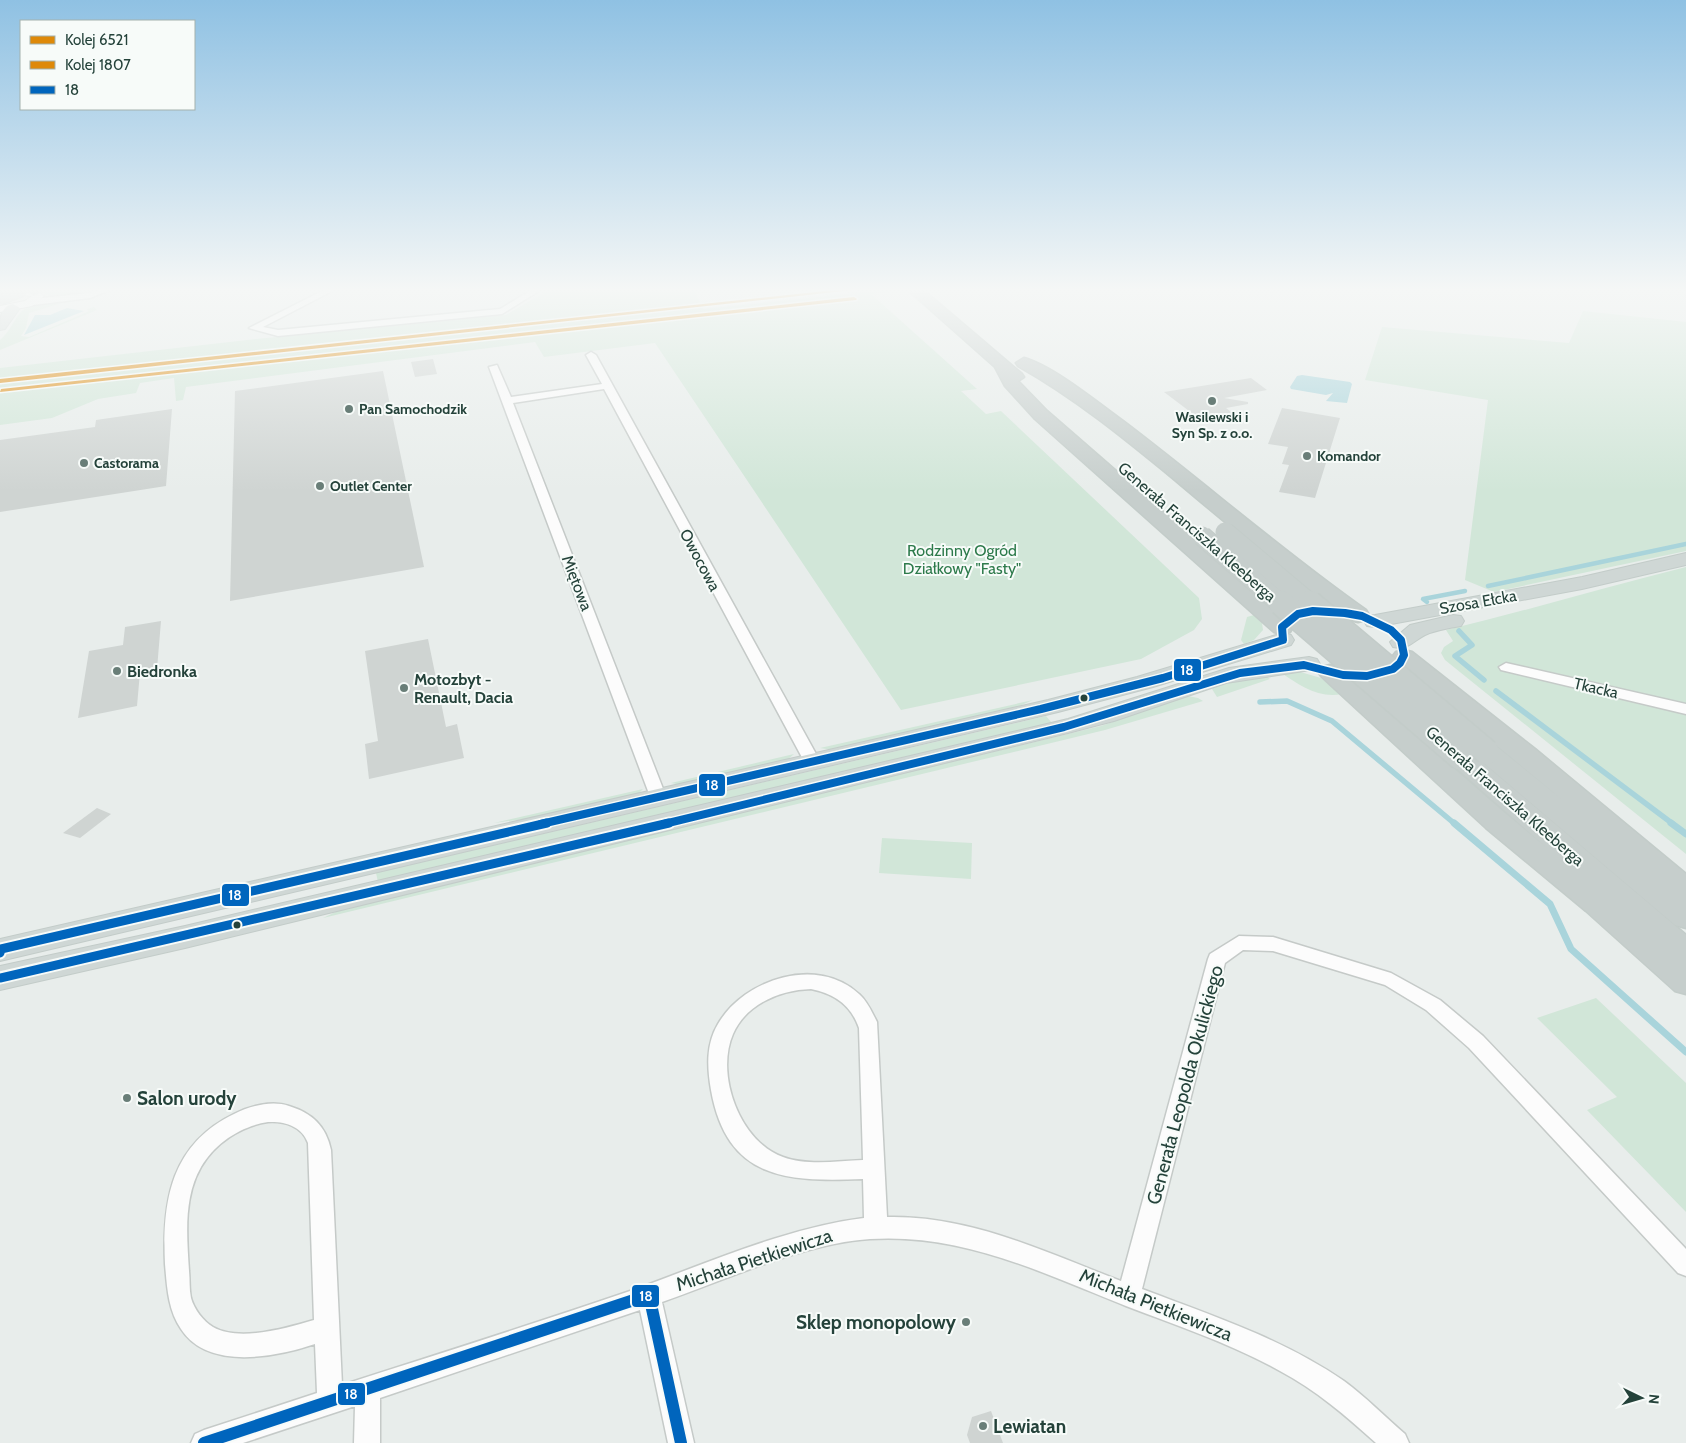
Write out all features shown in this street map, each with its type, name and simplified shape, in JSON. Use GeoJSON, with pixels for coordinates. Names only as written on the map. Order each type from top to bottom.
{"type":"FeatureCollection","features":[{"type":"Feature","properties":{"kind":"highway","name":"Generała Franciszka Kleeberga"},"geometry":{"type":"LineString","coordinates":[[1008,356],[1225,532],[1686,917]]}},
{"type":"Feature","properties":{"kind":"highway","name":"Generała Franciszka Kleeberga"},"geometry":{"type":"LineString","coordinates":[[1012,360],[1202,536],[1686,952]]}},
{"type":"Feature","properties":{"kind":"highway"},"geometry":{"type":"LineString","coordinates":[[1282,634],[1041,415],[1011,384],[1012,360],[1052,378],[1085,400],[1322,590],[1367,618]]}},
{"type":"Feature","properties":{"kind":"highway"},"geometry":{"type":"LineString","coordinates":[[1402,649],[1686,890]]}},
{"type":"Feature","properties":{"kind":"highway"},"geometry":{"type":"LineString","coordinates":[[1319,668],[1496,821],[1596,903],[1686,982]]}},
{"type":"Feature","properties":{"kind":"main road","name":"Szosa Ełcka"},"geometry":{"type":"LineString","coordinates":[[1367,618],[1493,606],[1510,609],[1582,583],[1686,559]]}},
{"type":"Feature","properties":{"kind":"main road","name":"Szosa Ełcka"},"geometry":{"type":"LineString","coordinates":[[1059,717],[1096,719],[1220,678],[1267,668],[1319,668],[1350,676],[1370,676],[1386,672],[1398,666],[1402,649],[1418,630],[1493,606]]}},
{"type":"Feature","properties":{"kind":"main road"},"geometry":{"type":"LineString","coordinates":[[0,978],[185,937],[1059,717],[1137,684],[1282,634],[1290,618],[1319,610],[1367,618],[1390,631],[1402,649]]}},
{"type":"Feature","properties":{"kind":"main road"},"geometry":{"type":"LineString","coordinates":[[1282,634],[1288,649],[1319,668]]}},
{"type":"Feature","properties":{"kind":"main road"},"geometry":{"type":"LineString","coordinates":[[0,951],[191,905],[659,799],[813,762],[1059,717]]}},
{"type":"Feature","properties":{"kind":"main road"},"geometry":{"type":"LineString","coordinates":[[185,937],[191,905]]}},
{"type":"Feature","properties":{"kind":"street","name":"Owocowa"},"geometry":{"type":"LineString","coordinates":[[592,356],[730,614],[813,762]]}},
{"type":"Feature","properties":{"kind":"street","name":"Miętowa"},"geometry":{"type":"LineString","coordinates":[[494,367],[659,799]]}},
{"type":"Feature","properties":{"kind":"street"},"geometry":{"type":"LineString","coordinates":[[506,401],[607,386]]}},
{"type":"Feature","properties":{"kind":"street","name":"Tkacka"},"geometry":{"type":"LineString","coordinates":[[1506,667],[1686,709]]}},
{"type":"Feature","properties":{"kind":"street","name":"Generała Leopolda Okulickiego"},"geometry":{"type":"LineString","coordinates":[[1129,1294],[1217,959],[1239,943],[1272,944],[1391,980],[1433,1005],[1476,1042],[1686,1265]]}},
{"type":"Feature","properties":{"kind":"street"},"geometry":{"type":"LineString","coordinates":[[873,1169],[803,1170],[776,1165],[737,1136],[725,1111],[717,1074],[718,1052],[726,1029],[741,1009],[761,993],[780,984],[802,982],[823,984],[842,991],[864,1013],[869,1028],[876,1228]]}},
{"type":"Feature","properties":{"kind":"street"},"geometry":{"type":"LineString","coordinates":[[326,1328],[296,1338],[256,1346],[228,1345],[202,1334],[190,1321],[180,1300],[174,1219],[179,1190],[192,1162],[207,1142],[218,1132],[235,1122],[266,1114],[286,1114],[310,1124],[314,1130],[320,1150],[330,1400]]}},
{"type":"Feature","properties":{"kind":"street","name":"Michała Pietkiewicza"},"geometry":{"type":"LineString","coordinates":[[204,1443],[649,1295],[800,1242],[838,1232],[876,1228],[921,1228],[990,1242],[1224,1332],[1289,1362],[1336,1391],[1396,1443]]}},
{"type":"Feature","properties":{"kind":"street"},"geometry":{"type":"LineString","coordinates":[[649,1295],[681,1443]]}},
{"type":"Feature","properties":{"kind":"street"},"geometry":{"type":"LineString","coordinates":[[367,1443],[368,1388]]}},
{"type":"Feature","properties":{"kind":"green space","name":"Rodzinny Ogród Działkowy \"Fasty\""},"geometry":{"type":"Polygon","coordinates":[[[103,356],[424,356],[186,387],[183,400],[176,401],[174,378],[140,383],[136,393],[98,399],[52,418],[0,425],[0,368],[103,356]]]}},
{"type":"Feature","properties":{"kind":"green space","name":"Rodzinny Ogród Działkowy \"Fasty\""},"geometry":{"type":"Polygon","coordinates":[[[664,356],[941,356],[977,389],[961,391],[986,414],[1001,411],[1199,598],[1202,619],[1194,630],[1141,659],[901,710],[664,356]]]}},
{"type":"Feature","properties":{"kind":"green space"},"geometry":{"type":"Polygon","coordinates":[[[1373,356],[1686,356],[1686,551],[1494,592],[1465,580],[1488,400],[1365,380],[1373,356]]]}},
{"type":"Feature","properties":{"kind":"green space"},"geometry":{"type":"Polygon","coordinates":[[[1686,567],[1686,854],[1445,660],[1441,653],[1444,647],[1453,641],[1446,630],[1686,567]]]}},
{"type":"Feature","properties":{"kind":"green space"},"geometry":{"type":"Polygon","coordinates":[[[1254,615],[1262,623],[1263,630],[1254,640],[1244,644],[1241,640],[1247,617],[1254,615]]]}},
{"type":"Feature","properties":{"kind":"green space"},"geometry":{"type":"Polygon","coordinates":[[[1297,671],[1321,678],[1342,694],[1317,693],[1280,672],[1297,671]]]}},
{"type":"Feature","properties":{"kind":"green space"},"geometry":{"type":"Polygon","coordinates":[[[1265,675],[1270,679],[1217,697],[1212,689],[1215,686],[1265,675]]]}},
{"type":"Feature","properties":{"kind":"green space"},"geometry":{"type":"Polygon","coordinates":[[[1188,696],[1203,701],[1105,730],[323,918],[346,907],[1101,726],[1188,696]]]}},
{"type":"Feature","properties":{"kind":"green space"},"geometry":{"type":"Polygon","coordinates":[[[1033,700],[1010,710],[833,750],[820,748],[1033,700]]]}},
{"type":"Feature","properties":{"kind":"green space"},"geometry":{"type":"Polygon","coordinates":[[[1046,716],[1052,723],[378,882],[376,873],[1046,716]]]}},
{"type":"Feature","properties":{"kind":"green space"},"geometry":{"type":"Polygon","coordinates":[[[794,754],[787,760],[682,785],[671,783],[794,754]]]}},
{"type":"Feature","properties":{"kind":"green space"},"geometry":{"type":"Polygon","coordinates":[[[643,789],[637,795],[554,815],[494,823],[643,789]]]}},
{"type":"Feature","properties":{"kind":"green space"},"geometry":{"type":"Polygon","coordinates":[[[882,838],[972,843],[971,879],[879,873],[882,838]]]}},
{"type":"Feature","properties":{"kind":"green space"},"geometry":{"type":"Polygon","coordinates":[[[1596,998],[1686,1083],[1686,1212],[1587,1110],[1617,1097],[1537,1018],[1596,998]]]}},
{"type":"Feature","properties":{"kind":"water"},"geometry":{"type":"Polygon","coordinates":[[[1302,375],[1350,382],[1352,384],[1347,403],[1326,401],[1333,393],[1326,395],[1291,389],[1290,387],[1297,376],[1302,375]]]}},
{"type":"Feature","properties":{"kind":"building"},"geometry":{"type":"Polygon","coordinates":[[[433,359],[437,374],[415,377],[411,362],[433,359]]]}},
{"type":"Feature","properties":{"kind":"building","name":"Outlet Center"},"geometry":{"type":"Polygon","coordinates":[[[383,371],[424,567],[230,601],[235,391],[383,371]]]}},
{"type":"Feature","properties":{"kind":"building","name":"Wasilewski i Syn Sp. z o.o."},"geometry":{"type":"Polygon","coordinates":[[[1251,378],[1267,390],[1224,398],[1248,402],[1248,404],[1226,408],[1239,418],[1205,423],[1164,392],[1251,378]]]}},
{"type":"Feature","properties":{"kind":"building","name":"Komandor"},"geometry":{"type":"Polygon","coordinates":[[[1282,408],[1340,418],[1315,498],[1279,492],[1289,465],[1282,464],[1288,447],[1268,444],[1282,408]]]}},
{"type":"Feature","properties":{"kind":"building","name":"Castorama"},"geometry":{"type":"Polygon","coordinates":[[[172,409],[166,486],[0,512],[0,440],[95,427],[96,420],[172,409]]]}},
{"type":"Feature","properties":{"kind":"building","name":"Biedronka"},"geometry":{"type":"Polygon","coordinates":[[[161,621],[157,669],[140,672],[137,706],[78,718],[89,651],[123,645],[125,627],[161,621]]]}},
{"type":"Feature","properties":{"kind":"building","name":"Motozbyt - Renault, Dacia"},"geometry":{"type":"Polygon","coordinates":[[[428,639],[446,727],[457,724],[464,758],[369,779],[365,744],[378,741],[365,651],[428,639]]]}},
{"type":"Feature","properties":{"kind":"building"},"geometry":{"type":"Polygon","coordinates":[[[97,808],[111,814],[80,838],[63,833],[97,808]]]}},
{"type":"Feature","properties":{"kind":"building","name":"Lewiatan"},"geometry":{"type":"Polygon","coordinates":[[[991,1411],[1003,1443],[970,1443],[967,1435],[972,1417],[991,1411]]]}},
{"type":"Feature","properties":{"kind":"waterway"},"geometry":{"type":"LineString","coordinates":[[1488,586],[1686,544]]}},
{"type":"Feature","properties":{"kind":"waterway"},"geometry":{"type":"LineString","coordinates":[[1427,602],[1423,599],[1465,591]]}},
{"type":"Feature","properties":{"kind":"waterway"},"geometry":{"type":"LineString","coordinates":[[1459,631],[1472,645],[1455,656],[1484,680]]}},
{"type":"Feature","properties":{"kind":"waterway"},"geometry":{"type":"LineString","coordinates":[[1496,691],[1673,824]]}},
{"type":"Feature","properties":{"kind":"waterway"},"geometry":{"type":"LineString","coordinates":[[1260,702],[1287,701],[1332,721],[1455,824]]}},
{"type":"Feature","properties":{"kind":"waterway"},"geometry":{"type":"LineString","coordinates":[[1454,823],[1550,904],[1571,949],[1686,1052]]}},
{"type":"Feature","properties":{"kind":"waterway"},"geometry":{"type":"LineString","coordinates":[[1671,823],[1686,834]]}},
{"type":"Feature","properties":{"kind":"rail line","name":"6521"},"geometry":{"type":"LineString","coordinates":[[0,381],[229,356]]}},
{"type":"Feature","properties":{"kind":"rail line","name":"1807"},"geometry":{"type":"LineString","coordinates":[[1,391],[322,356]]}},
{"type":"Feature","properties":{"kind":"transit line","name":"18"},"geometry":{"type":"LineString","coordinates":[[0,953],[1,949],[1041,709],[1163,678],[1283,640],[1282,627],[1293,617],[1301,613],[1328,611],[1362,616],[1378,622],[1391,630],[1401,640],[1404,652],[1400,663],[1395,667],[1375,675],[1359,677],[1343,675],[1304,665],[1280,666],[1240,673],[1064,727],[533,856],[0,978]]}},
{"type":"Feature","properties":{"kind":"transit line","name":"18"},"geometry":{"type":"LineString","coordinates":[[204,1443],[649,1295],[681,1443]]}},
{"type":"Feature","properties":{"kind":"place","name":"Wasilewski i Syn Sp. z o.o."},"geometry":{"type":"Point","coordinates":[1212,401]}},
{"type":"Feature","properties":{"kind":"place","name":"Pan Samochodzik"},"geometry":{"type":"Point","coordinates":[349,409]}},
{"type":"Feature","properties":{"kind":"place","name":"Komandor"},"geometry":{"type":"Point","coordinates":[1307,456]}},
{"type":"Feature","properties":{"kind":"place","name":"Castorama"},"geometry":{"type":"Point","coordinates":[84,463]}},
{"type":"Feature","properties":{"kind":"place","name":"Outlet Center"},"geometry":{"type":"Point","coordinates":[320,486]}},
{"type":"Feature","properties":{"kind":"place","name":"Biedronka"},"geometry":{"type":"Point","coordinates":[117,671]}},
{"type":"Feature","properties":{"kind":"place","name":"Motozbyt - Renault, Dacia"},"geometry":{"type":"Point","coordinates":[404,688]}},
{"type":"Feature","properties":{"kind":"place","name":"Salon urody"},"geometry":{"type":"Point","coordinates":[127,1098]}},
{"type":"Feature","properties":{"kind":"place","name":"Sklep monopolowy"},"geometry":{"type":"Point","coordinates":[966,1322]}},
{"type":"Feature","properties":{"kind":"place","name":"Lewiatan"},"geometry":{"type":"Point","coordinates":[983,1426]}}]}
